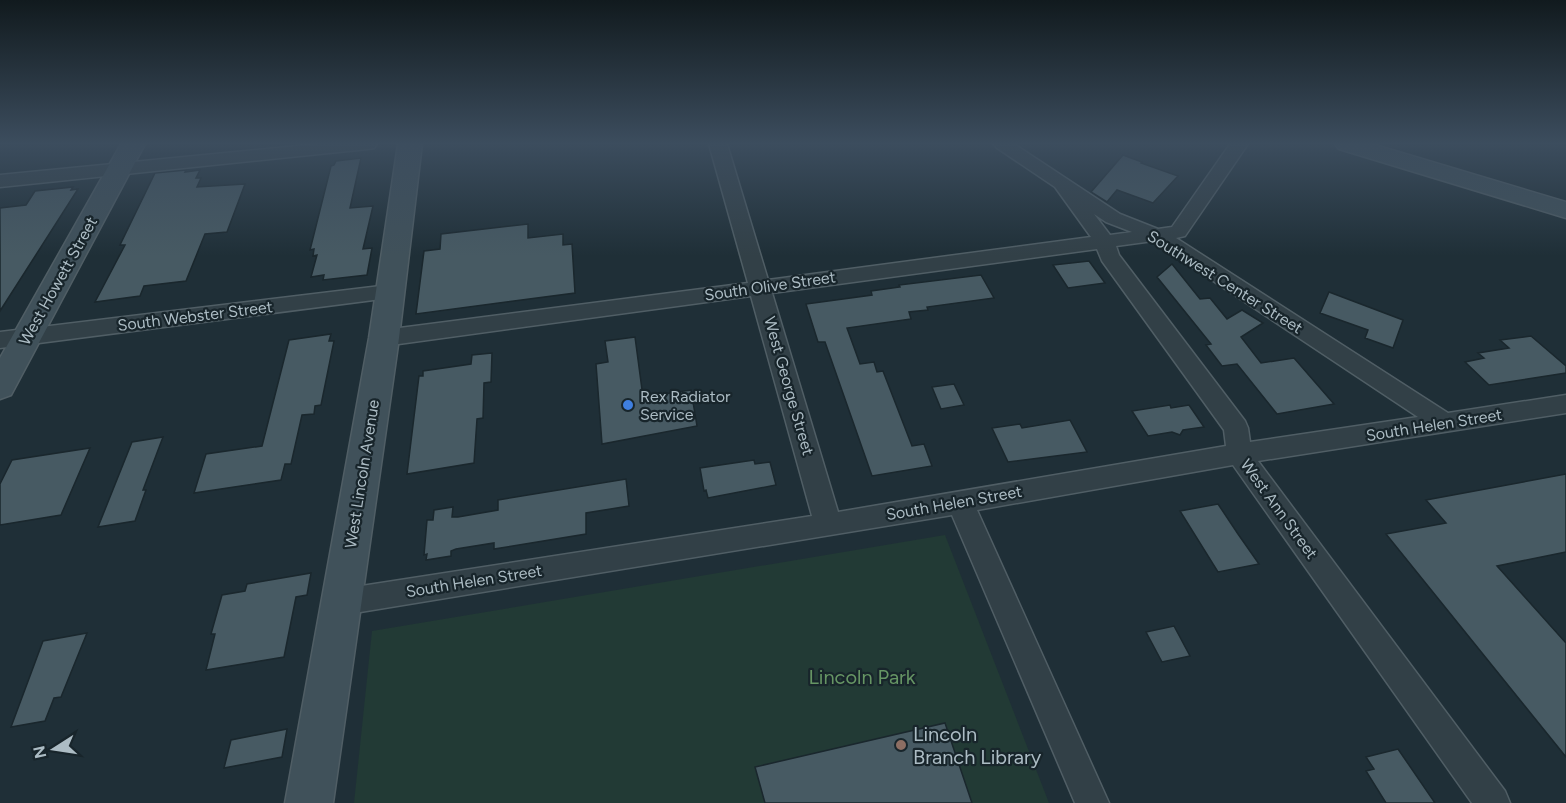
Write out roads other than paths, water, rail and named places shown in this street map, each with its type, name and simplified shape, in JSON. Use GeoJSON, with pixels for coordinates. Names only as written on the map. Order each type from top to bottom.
{"type":"FeatureCollection","features":[{"type":"Feature","properties":{"kind":"main road","name":"West Howett Street"},"geometry":{"type":"LineString","coordinates":[[0,387],[13,338],[112,181]]}},
{"type":"Feature","properties":{"kind":"main road","name":"West Lincoln Avenue"},"geometry":{"type":"LineString","coordinates":[[309,803],[384,338],[405,181]]}},
{"type":"Feature","properties":{"kind":"main road"},"geometry":{"type":"LineString","coordinates":[[1471,181],[1566,210]]}},
{"type":"Feature","properties":{"kind":"street","name":"West George Street"},"geometry":{"type":"LineString","coordinates":[[729,181],[828,525]]}},
{"type":"Feature","properties":{"kind":"street","name":"West Ann Street"},"geometry":{"type":"LineString","coordinates":[[1060,181],[1105,242],[1108,256],[1236,428],[1239,454],[1493,803]]}},
{"type":"Feature","properties":{"kind":"street","name":"Southwest Center Street"},"geometry":{"type":"LineString","coordinates":[[1061,181],[1113,218],[1157,236],[1445,423]]}},
{"type":"Feature","properties":{"kind":"street","name":"South Olive Street"},"geometry":{"type":"LineString","coordinates":[[384,338],[1157,236],[1178,232],[1213,181]]}},
{"type":"Feature","properties":{"kind":"street","name":"South Webster Street"},"geometry":{"type":"LineString","coordinates":[[13,338],[389,292]]}},
{"type":"Feature","properties":{"kind":"street","name":"South Helen Street"},"geometry":{"type":"LineString","coordinates":[[342,602],[828,525],[1239,454],[1566,404]]}},
{"type":"Feature","properties":{"kind":"street"},"geometry":{"type":"LineString","coordinates":[[960,502],[1092,803]]}},
{"type":"Feature","properties":{"kind":"place","name":"Rex Radiator Service"},"geometry":{"type":"Point","coordinates":[628,405]}},
{"type":"Feature","properties":{"kind":"place","name":"Lincoln Branch Library"},"geometry":{"type":"Point","coordinates":[901,745]}},
{"type":"Feature","properties":{"kind":"park label","name":"Lincoln Park"},"geometry":{"type":"Point","coordinates":[862,677]}}]}
